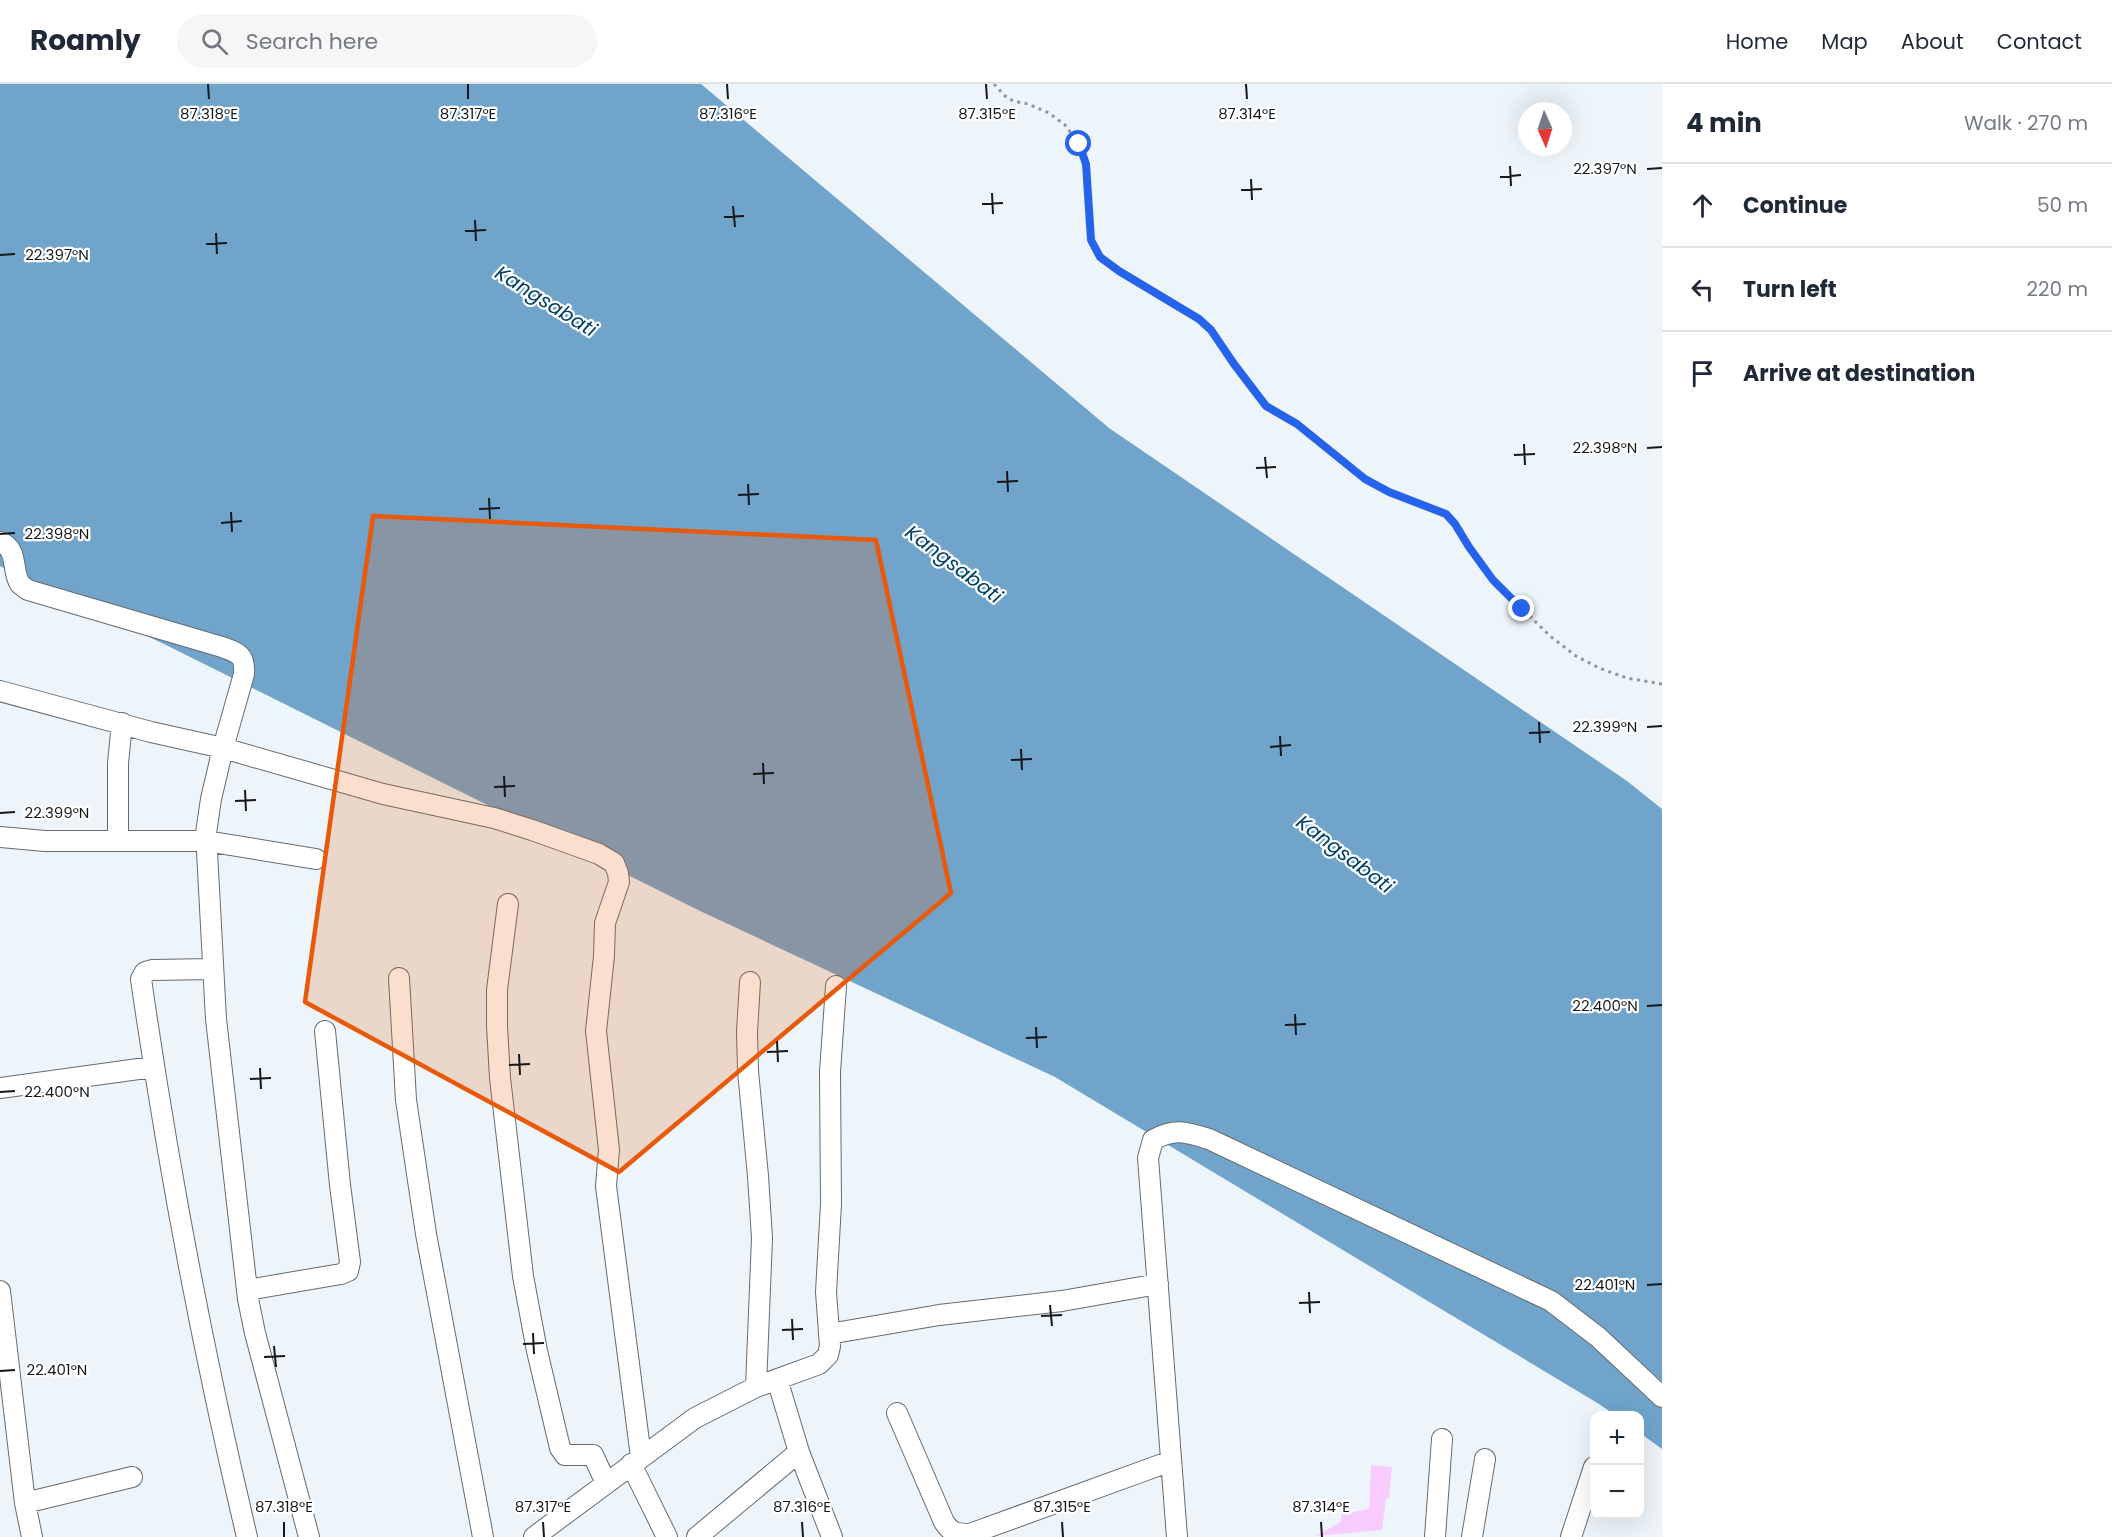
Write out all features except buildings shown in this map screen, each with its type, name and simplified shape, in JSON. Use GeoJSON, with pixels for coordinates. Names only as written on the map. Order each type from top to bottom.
{"type":"FeatureCollection","features":[{"type":"Feature","properties":{"kind":"street"},"geometry":{"type":"LineString","coordinates":[[0,542],[11,549],[21,584],[28,590],[222,647],[241,656],[245,663],[211,799],[206,841],[212,969],[247,1290],[255,1333],[309,1537]]}},
{"type":"Feature","properties":{"kind":"street"},"geometry":{"type":"LineString","coordinates":[[0,691],[151,732],[223,748],[383,794],[494,818],[588,850],[614,863],[619,882],[605,923],[596,1031],[609,1150],[606,1186],[636,1460],[667,1537]]}},
{"type":"Feature","properties":{"kind":"street"},"geometry":{"type":"LineString","coordinates":[[118,841],[118,763],[122,723]]}},
{"type":"Feature","properties":{"kind":"street"},"geometry":{"type":"LineString","coordinates":[[0,837],[45,841],[206,841],[316,859]]}},
{"type":"Feature","properties":{"kind":"street"},"geometry":{"type":"LineString","coordinates":[[507,904],[497,990],[496,1026],[523,1275],[537,1351],[560,1448],[565,1455],[570,1457],[593,1455],[606,1483]]}},
{"type":"Feature","properties":{"kind":"street"},"geometry":{"type":"LineString","coordinates":[[212,969],[153,970],[142,975],[153,1067],[176,1200],[201,1332],[247,1537]]}},
{"type":"Feature","properties":{"kind":"street"},"geometry":{"type":"LineString","coordinates":[[399,978],[407,1111],[428,1245],[483,1537]]}},
{"type":"Feature","properties":{"kind":"street"},"geometry":{"type":"LineString","coordinates":[[750,982],[747,1032],[748,1071],[762,1238],[756,1387]]}},
{"type":"Feature","properties":{"kind":"street"},"geometry":{"type":"LineString","coordinates":[[534,1537],[695,1418],[756,1387],[819,1364],[828,1355],[830,1347],[826,1292],[831,1204],[830,1072],[836,986]]}},
{"type":"Feature","properties":{"kind":"street"},"geometry":{"type":"LineString","coordinates":[[247,1290],[348,1271],[350,1262],[325,1031]]}},
{"type":"Feature","properties":{"kind":"street"},"geometry":{"type":"LineString","coordinates":[[0,1088],[153,1067]]}},
{"type":"Feature","properties":{"kind":"street"},"geometry":{"type":"LineString","coordinates":[[1177,1537],[1148,1158],[1153,1140],[1165,1134],[1182,1131],[1209,1139],[1551,1301],[1598,1337],[1662,1397]]}},
{"type":"Feature","properties":{"kind":"street"},"geometry":{"type":"LineString","coordinates":[[829,1334],[939,1315],[1062,1300],[1158,1284]]}},
{"type":"Feature","properties":{"kind":"street"},"geometry":{"type":"LineString","coordinates":[[0,1291],[25,1503],[32,1537]]}},
{"type":"Feature","properties":{"kind":"street"},"geometry":{"type":"LineString","coordinates":[[777,1379],[799,1452],[832,1537]]}},
{"type":"Feature","properties":{"kind":"street"},"geometry":{"type":"LineString","coordinates":[[897,1413],[944,1522],[950,1530],[959,1534]]}},
{"type":"Feature","properties":{"kind":"street"},"geometry":{"type":"LineString","coordinates":[[1435,1537],[1442,1439]]}},
{"type":"Feature","properties":{"kind":"street"},"geometry":{"type":"LineString","coordinates":[[697,1537],[799,1452]]}},
{"type":"Feature","properties":{"kind":"street"},"geometry":{"type":"LineString","coordinates":[[1472,1537],[1485,1460]]}},
{"type":"Feature","properties":{"kind":"street"},"geometry":{"type":"LineString","coordinates":[[933,1537],[970,1534],[1171,1461]]}},
{"type":"Feature","properties":{"kind":"street"},"geometry":{"type":"LineString","coordinates":[[25,1503],[132,1477]]}},
{"type":"Feature","properties":{"kind":"street"},"geometry":{"type":"LineString","coordinates":[[1571,1537],[1590,1479]]}},
{"type":"Feature","properties":{"kind":"path"},"geometry":{"type":"LineString","coordinates":[[994,84],[1013,101],[1028,104],[1049,113],[1065,125],[1079,144],[1086,164],[1091,240],[1100,257],[1199,319],[1211,330],[1266,406],[1297,424],[1365,479],[1389,492],[1446,514],[1493,580],[1543,629],[1576,656],[1599,668],[1627,678],[1662,684]]}},
{"type":"Feature","properties":{"kind":"highlighted area"},"geometry":{"type":"Polygon","coordinates":[[[373,516],[876,540],[951,893],[619,1172],[305,1002],[373,516]]]}},
{"type":"Feature","properties":{"kind":"water","name":"Kangsabati"},"geometry":{"type":"Polygon","coordinates":[[[0,84],[701,84],[1109,428],[1627,781],[1662,809],[1662,1449],[1644,1436],[1644,1411],[1609,1411],[1055,1077],[698,910],[166,645],[0,566],[0,84]]]}},
{"type":"Feature","properties":{"kind":"route"},"geometry":{"type":"LineString","coordinates":[[1079,144],[1086,164],[1088,222],[1091,240],[1100,257],[1199,319],[1211,330],[1266,406],[1297,424],[1365,479],[1389,492],[1446,514],[1493,580],[1522,609]]}}]}
